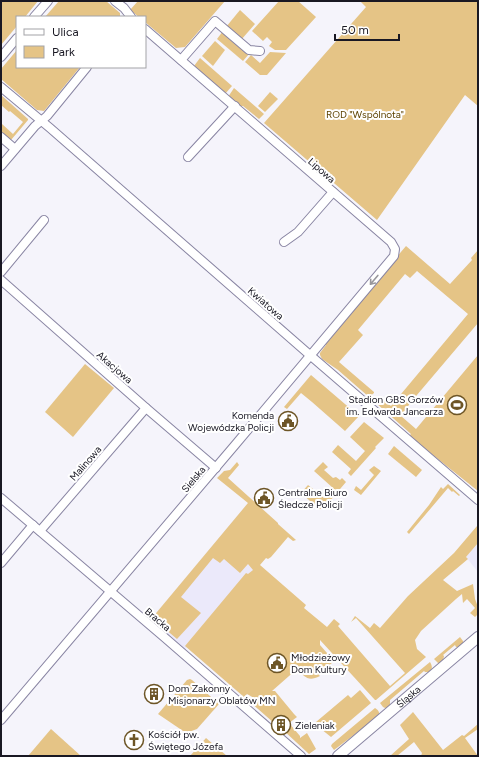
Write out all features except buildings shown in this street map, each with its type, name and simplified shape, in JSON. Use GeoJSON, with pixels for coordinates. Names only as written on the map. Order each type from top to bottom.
{"type":"FeatureCollection","features":[{"type":"Feature","properties":{"kind":"street"},"geometry":{"type":"LineString","coordinates":[[35,16],[48,1]]}},
{"type":"Feature","properties":{"kind":"street"},"geometry":{"type":"LineString","coordinates":[[115,1],[124,8],[129,16]]}},
{"type":"Feature","properties":{"kind":"street"},"geometry":{"type":"LineString","coordinates":[[124,8],[130,1]]}},
{"type":"Feature","properties":{"kind":"street"},"geometry":{"type":"LineString","coordinates":[[181,60],[215,21],[249,50],[260,51]]}},
{"type":"Feature","properties":{"kind":"street","name":"Lipowa"},"geometry":{"type":"LineString","coordinates":[[146,30],[391,242],[395,249]]}},
{"type":"Feature","properties":{"kind":"street"},"geometry":{"type":"LineString","coordinates":[[1,57],[16,39]]}},
{"type":"Feature","properties":{"kind":"street"},"geometry":{"type":"LineString","coordinates":[[1,166],[35,126],[47,116],[86,68]]}},
{"type":"Feature","properties":{"kind":"street","name":"Kwiatowa"},"geometry":{"type":"LineString","coordinates":[[1,87],[478,500]]}},
{"type":"Feature","properties":{"kind":"street"},"geometry":{"type":"LineString","coordinates":[[188,158],[234,106]]}},
{"type":"Feature","properties":{"kind":"street"},"geometry":{"type":"LineString","coordinates":[[1,137],[15,149]]}},
{"type":"Feature","properties":{"kind":"street"},"geometry":{"type":"LineString","coordinates":[[284,242],[298,232],[333,192]]}},
{"type":"Feature","properties":{"kind":"street"},"geometry":{"type":"LineString","coordinates":[[1,272],[44,220]]}},
{"type":"Feature","properties":{"kind":"street","name":"Sielska"},"geometry":{"type":"LineString","coordinates":[[1,720],[394,256],[395,249]]}},
{"type":"Feature","properties":{"kind":"street","name":"Akacjowa"},"geometry":{"type":"LineString","coordinates":[[1,280],[216,468]]}},
{"type":"Feature","properties":{"kind":"street","name":"Malinowa"},"geometry":{"type":"LineString","coordinates":[[40,531],[146,408]]}},
{"type":"Feature","properties":{"kind":"street","name":"Bracka"},"geometry":{"type":"LineString","coordinates":[[1,498],[301,756]]}},
{"type":"Feature","properties":{"kind":"street"},"geometry":{"type":"LineString","coordinates":[[1,563],[32,525]]}},
{"type":"Feature","properties":{"kind":"street","name":"Śląska"},"geometry":{"type":"LineString","coordinates":[[338,756],[478,637]]}},
{"type":"Feature","properties":{"kind":"shaded area"},"geometry":{"type":"Polygon","coordinates":[[[248,503],[256,567],[182,653],[148,623],[248,503]]]}},
{"type":"Feature","properties":{"kind":"shaded area"},"geometry":{"type":"Polygon","coordinates":[[[478,543],[478,572],[466,557],[478,543]]]}},
{"type":"Feature","properties":{"kind":"green space"},"geometry":{"type":"Polygon","coordinates":[[[1,1],[38,1],[26,16],[16,16],[16,27],[1,45],[1,1]]]}},
{"type":"Feature","properties":{"kind":"green space"},"geometry":{"type":"Polygon","coordinates":[[[59,1],[106,1],[120,13],[120,16],[46,16],[59,1]]]}},
{"type":"Feature","properties":{"kind":"green space"},"geometry":{"type":"Polygon","coordinates":[[[138,1],[225,1],[185,47],[176,48],[146,23],[146,16],[138,16],[130,10],[138,1]]]}},
{"type":"Feature","properties":{"kind":"green space"},"geometry":{"type":"Polygon","coordinates":[[[279,1],[298,1],[316,17],[286,50],[275,50],[269,46],[272,42],[267,37],[263,41],[252,31],[279,1]]]}},
{"type":"Feature","properties":{"kind":"green space","name":"ROD \"Wspólnota\""},"geometry":{"type":"Polygon","coordinates":[[[360,1],[478,1],[478,106],[465,95],[377,220],[264,123],[366,7],[360,1]]]}},
{"type":"Feature","properties":{"kind":"green space"},"geometry":{"type":"Polygon","coordinates":[[[240,10],[255,24],[241,40],[226,27],[240,10]]]}},
{"type":"Feature","properties":{"kind":"green space"},"geometry":{"type":"Polygon","coordinates":[[[223,31],[249,54],[243,61],[217,39],[223,31]]]}},
{"type":"Feature","properties":{"kind":"green space"},"geometry":{"type":"Polygon","coordinates":[[[215,41],[225,50],[213,66],[202,56],[215,41]]]}},
{"type":"Feature","properties":{"kind":"green space"},"geometry":{"type":"Polygon","coordinates":[[[16,51],[16,68],[79,68],[44,111],[37,110],[1,79],[1,69],[16,51]]]}},
{"type":"Feature","properties":{"kind":"green space"},"geometry":{"type":"Polygon","coordinates":[[[270,52],[286,53],[267,75],[260,75],[245,62],[251,55],[260,63],[270,52]]]}},
{"type":"Feature","properties":{"kind":"green space"},"geometry":{"type":"Polygon","coordinates":[[[200,58],[232,86],[225,94],[194,66],[200,58]]]}},
{"type":"Feature","properties":{"kind":"green space"},"geometry":{"type":"Polygon","coordinates":[[[234,88],[264,114],[259,119],[243,106],[238,106],[228,97],[234,88]]]}},
{"type":"Feature","properties":{"kind":"green space"},"geometry":{"type":"Polygon","coordinates":[[[270,92],[278,99],[265,112],[258,106],[270,92]]]}},
{"type":"Feature","properties":{"kind":"green space"},"geometry":{"type":"Polygon","coordinates":[[[1,95],[28,119],[11,140],[1,133],[1,125],[2,124],[13,134],[23,122],[1,105],[1,95]]]}},
{"type":"Feature","properties":{"kind":"green space"},"geometry":{"type":"Polygon","coordinates":[[[406,246],[450,284],[472,260],[471,258],[478,250],[478,323],[411,402],[401,416],[416,429],[478,355],[478,491],[409,436],[411,434],[376,403],[380,397],[391,406],[468,314],[417,271],[410,278],[405,274],[358,330],[363,335],[339,362],[374,393],[369,397],[338,370],[322,359],[320,355],[326,345],[324,343],[406,246]]]}},
{"type":"Feature","properties":{"kind":"green space"},"geometry":{"type":"Polygon","coordinates":[[[85,364],[114,388],[73,437],[45,412],[85,364]]]}},
{"type":"Feature","properties":{"kind":"green space"},"geometry":{"type":"Polygon","coordinates":[[[311,375],[359,416],[345,431],[301,393],[287,409],[284,407],[311,375]]]}},
{"type":"Feature","properties":{"kind":"green space"},"geometry":{"type":"Polygon","coordinates":[[[364,422],[384,438],[351,476],[348,473],[351,469],[332,452],[338,445],[356,461],[365,451],[350,437],[364,422]]]}},
{"type":"Feature","properties":{"kind":"green space"},"geometry":{"type":"Polygon","coordinates":[[[394,446],[422,470],[416,477],[388,454],[394,446]]]}},
{"type":"Feature","properties":{"kind":"green space"},"geometry":{"type":"Polygon","coordinates":[[[237,462],[239,465],[228,478],[296,540],[293,541],[288,537],[271,557],[268,559],[266,558],[260,565],[306,605],[304,608],[327,627],[334,619],[340,624],[338,626],[390,686],[405,673],[356,618],[351,622],[355,616],[370,628],[374,623],[380,628],[408,596],[454,553],[477,526],[478,521],[478,543],[466,557],[468,559],[443,580],[457,591],[473,584],[478,614],[475,617],[470,613],[475,608],[467,599],[463,603],[462,594],[456,599],[421,631],[415,640],[417,649],[426,657],[376,700],[320,640],[320,645],[334,661],[319,675],[320,676],[310,679],[297,669],[272,691],[275,691],[297,717],[289,723],[300,738],[307,733],[316,749],[309,754],[283,730],[287,725],[280,719],[274,723],[250,702],[254,698],[247,694],[244,697],[185,646],[246,573],[248,574],[253,570],[248,564],[240,573],[224,559],[220,563],[213,558],[181,597],[201,613],[177,639],[152,618],[248,503],[217,478],[224,471],[230,470],[237,462]]]}},
{"type":"Feature","properties":{"kind":"green space"},"geometry":{"type":"Polygon","coordinates":[[[323,462],[328,467],[324,470],[333,478],[336,477],[340,480],[342,478],[346,482],[324,508],[319,509],[301,493],[308,485],[324,498],[333,488],[314,471],[323,462]]]}},
{"type":"Feature","properties":{"kind":"green space"},"geometry":{"type":"Polygon","coordinates":[[[374,466],[381,471],[361,495],[354,490],[356,486],[361,490],[374,475],[369,470],[374,466]]]}},
{"type":"Feature","properties":{"kind":"green space"},"geometry":{"type":"Polygon","coordinates":[[[448,484],[460,495],[459,496],[453,491],[452,492],[448,488],[409,534],[407,532],[429,505],[441,487],[443,489],[448,484]]]}},
{"type":"Feature","properties":{"kind":"green space"},"geometry":{"type":"Polygon","coordinates":[[[460,637],[463,641],[463,645],[456,647],[455,645],[443,655],[443,661],[441,663],[438,663],[434,659],[460,637]]]}},
{"type":"Feature","properties":{"kind":"green space"},"geometry":{"type":"Polygon","coordinates":[[[430,662],[432,670],[430,672],[424,671],[390,700],[390,707],[383,707],[380,703],[430,662]]]}},
{"type":"Feature","properties":{"kind":"green space"},"geometry":{"type":"Polygon","coordinates":[[[190,679],[219,704],[197,729],[186,733],[158,714],[187,680],[190,679]]]}},
{"type":"Feature","properties":{"kind":"green space"},"geometry":{"type":"Polygon","coordinates":[[[360,690],[371,703],[331,737],[321,729],[316,722],[348,695],[351,698],[360,690]]]}},
{"type":"Feature","properties":{"kind":"green space"},"geometry":{"type":"Polygon","coordinates":[[[375,708],[379,713],[379,716],[334,750],[331,746],[332,744],[375,708]]]}},
{"type":"Feature","properties":{"kind":"green space"},"geometry":{"type":"Polygon","coordinates":[[[413,712],[443,750],[462,735],[464,736],[478,724],[478,729],[465,738],[478,756],[421,756],[422,753],[414,742],[397,756],[390,756],[409,739],[400,725],[413,712]]]}},
{"type":"Feature","properties":{"kind":"green space"},"geometry":{"type":"Polygon","coordinates":[[[51,729],[81,756],[28,756],[51,729]]]}},
{"type":"Feature","properties":{"kind":"green space"},"geometry":{"type":"Polygon","coordinates":[[[206,738],[227,756],[190,756],[206,738]]]}},
{"type":"Feature","properties":{"kind":"place","name":"Stadion GBS Gorzów im. Edwarda Jancarza"},"geometry":{"type":"Point","coordinates":[457,405]}},
{"type":"Feature","properties":{"kind":"place","name":"Komenda Wojewódzka Policji"},"geometry":{"type":"Point","coordinates":[288,421]}},
{"type":"Feature","properties":{"kind":"place","name":"Centralne Biuro Śledcze Policji"},"geometry":{"type":"Point","coordinates":[264,498]}},
{"type":"Feature","properties":{"kind":"place","name":"Młodzieżowy Dom Kultury"},"geometry":{"type":"Point","coordinates":[277,663]}},
{"type":"Feature","properties":{"kind":"place","name":"Dom Zakonny Misjonarzy Oblatów MN"},"geometry":{"type":"Point","coordinates":[154,694]}},
{"type":"Feature","properties":{"kind":"place","name":"Zieleniak"},"geometry":{"type":"Point","coordinates":[281,725]}},
{"type":"Feature","properties":{"kind":"place","name":"Kościół pw. Świętego Józefa"},"geometry":{"type":"Point","coordinates":[134,740]}}]}
